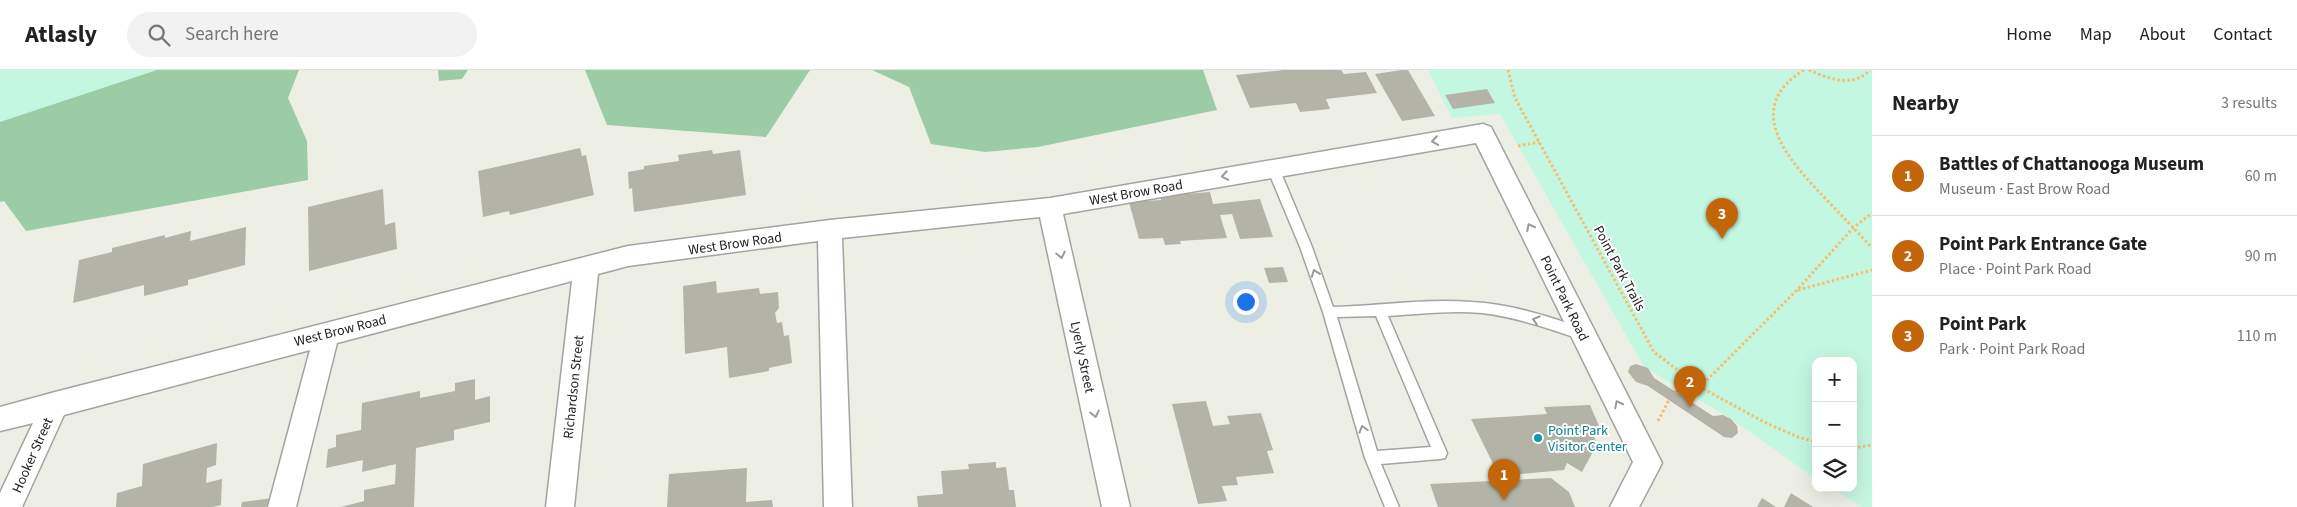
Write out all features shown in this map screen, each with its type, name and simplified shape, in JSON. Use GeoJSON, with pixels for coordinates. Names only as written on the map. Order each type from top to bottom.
{"type":"FeatureCollection","features":[{"type":"Feature","properties":{"kind":"street","name":"West Brow Road"},"geometry":{"type":"LineString","coordinates":[[0,419],[628,256],[830,230],[1050,207],[1483,133]]}},
{"type":"Feature","properties":{"kind":"street","name":"Point Park Road"},"geometry":{"type":"LineString","coordinates":[[1483,133],[1648,463],[1624,507]]}},
{"type":"Feature","properties":{"kind":"street","name":"Lyerly Street"},"geometry":{"type":"LineString","coordinates":[[1050,207],[1116,507]]}},
{"type":"Feature","properties":{"kind":"street"},"geometry":{"type":"LineString","coordinates":[[830,230],[838,507]]}},
{"type":"Feature","properties":{"kind":"street","name":"Richardson Street"},"geometry":{"type":"LineString","coordinates":[[560,507],[586,267]]}},
{"type":"Feature","properties":{"kind":"street"},"geometry":{"type":"LineString","coordinates":[[282,507],[327,334]]}},
{"type":"Feature","properties":{"kind":"street","name":"Hooker Street"},"geometry":{"type":"LineString","coordinates":[[8,507],[55,404]]}},
{"type":"Feature","properties":{"kind":"lane"},"geometry":{"type":"LineString","coordinates":[[1273,168],[1306,247],[1329,312],[1372,458],[1392,507]]}},
{"type":"Feature","properties":{"kind":"lane"},"geometry":{"type":"LineString","coordinates":[[1329,312],[1446,307],[1482,308],[1521,315],[1583,334]]}},
{"type":"Feature","properties":{"kind":"lane"},"geometry":{"type":"LineString","coordinates":[[1372,458],[1440,453],[1380,311]]}},
{"type":"Feature","properties":{"kind":"path","name":"Point Park Trails"},"geometry":{"type":"LineString","coordinates":[[1508,70],[1515,98],[1646,342],[1654,352],[1700,387],[1764,422],[1798,437],[1812,441]]}},
{"type":"Feature","properties":{"kind":"path"},"geometry":{"type":"LineString","coordinates":[[1804,70],[1785,84],[1780,93],[1773,118],[1780,147],[1793,164],[1872,248]]}},
{"type":"Feature","properties":{"kind":"path"},"geometry":{"type":"LineString","coordinates":[[1809,70],[1824,77],[1844,81],[1860,79],[1871,72]]}},
{"type":"Feature","properties":{"kind":"path"},"geometry":{"type":"LineString","coordinates":[[1518,146],[1540,142]]}},
{"type":"Feature","properties":{"kind":"path"},"geometry":{"type":"LineString","coordinates":[[1676,392],[1700,387],[1797,290],[1854,228],[1872,212]]}},
{"type":"Feature","properties":{"kind":"path"},"geometry":{"type":"LineString","coordinates":[[1797,290],[1872,270]]}},
{"type":"Feature","properties":{"kind":"path"},"geometry":{"type":"LineString","coordinates":[[1857,447],[1872,445]]}},
{"type":"Feature","properties":{"kind":"green space"},"geometry":{"type":"Polygon","coordinates":[[[0,70],[299,70],[288,98],[307,141],[308,180],[26,231],[4,201],[0,202],[0,70]]]}},
{"type":"Feature","properties":{"kind":"green space"},"geometry":{"type":"Polygon","coordinates":[[[0,70],[157,70],[0,122],[0,70]]]}},
{"type":"Feature","properties":{"kind":"green space"},"geometry":{"type":"Polygon","coordinates":[[[438,70],[468,70],[462,79],[439,81],[438,70]]]}},
{"type":"Feature","properties":{"kind":"green space"},"geometry":{"type":"Polygon","coordinates":[[[585,70],[810,70],[766,137],[607,125],[585,70]]]}},
{"type":"Feature","properties":{"kind":"green space"},"geometry":{"type":"Polygon","coordinates":[[[872,70],[1203,70],[1217,110],[1038,147],[985,152],[931,144],[909,87],[872,70]]]}},
{"type":"Feature","properties":{"kind":"green space"},"geometry":{"type":"Polygon","coordinates":[[[1428,70],[1872,70],[1872,507],[1863,507],[1838,492],[1857,492],[1857,357],[1812,357],[1812,476],[1731,419],[1644,367],[1500,114],[1452,118],[1428,70]]]}},
{"type":"Feature","properties":{"kind":"building"},"geometry":{"type":"Polygon","coordinates":[[[1284,70],[1341,70],[1344,74],[1366,72],[1377,93],[1326,99],[1330,109],[1300,112],[1296,103],[1250,108],[1236,75],[1284,70]]]}},
{"type":"Feature","properties":{"kind":"building"},"geometry":{"type":"Polygon","coordinates":[[[1408,70],[1435,116],[1402,121],[1375,74],[1408,70]]]}},
{"type":"Feature","properties":{"kind":"building"},"geometry":{"type":"Polygon","coordinates":[[[1487,89],[1495,103],[1453,109],[1445,95],[1487,89]]]}},
{"type":"Feature","properties":{"kind":"building"},"geometry":{"type":"Polygon","coordinates":[[[580,148],[582,156],[586,155],[594,195],[510,215],[509,211],[483,217],[478,171],[580,148]]]}},
{"type":"Feature","properties":{"kind":"building"},"geometry":{"type":"Polygon","coordinates":[[[712,150],[713,154],[740,150],[746,195],[634,212],[632,188],[629,189],[628,172],[644,169],[644,166],[679,161],[678,155],[712,150]]]}},
{"type":"Feature","properties":{"kind":"building"},"geometry":{"type":"Polygon","coordinates":[[[383,189],[385,225],[395,222],[397,249],[309,271],[308,207],[383,189]]]}},
{"type":"Feature","properties":{"kind":"building"},"geometry":{"type":"Polygon","coordinates":[[[1210,192],[1213,204],[1260,199],[1273,237],[1240,239],[1232,214],[1220,215],[1227,238],[1180,241],[1181,244],[1165,245],[1163,238],[1139,239],[1129,202],[1161,200],[1160,196],[1210,192]]]}},
{"type":"Feature","properties":{"kind":"building"},"geometry":{"type":"Polygon","coordinates":[[[246,227],[245,265],[188,280],[188,285],[144,296],[144,285],[73,303],[79,260],[112,252],[112,248],[165,235],[165,238],[191,231],[190,241],[246,227]]]}},
{"type":"Feature","properties":{"kind":"building"},"geometry":{"type":"Polygon","coordinates":[[[1283,267],[1288,282],[1269,283],[1264,268],[1283,267]]]}},
{"type":"Feature","properties":{"kind":"building"},"geometry":{"type":"Polygon","coordinates":[[[716,281],[717,293],[759,288],[760,294],[778,292],[779,308],[775,313],[777,323],[782,322],[784,336],[789,335],[792,363],[769,368],[769,371],[729,378],[727,347],[685,354],[683,286],[716,281]]]}},
{"type":"Feature","properties":{"kind":"building"},"geometry":{"type":"Polygon","coordinates":[[[1636,364],[1648,368],[1654,378],[1713,416],[1723,415],[1731,419],[1737,426],[1738,433],[1732,438],[1724,437],[1648,386],[1636,382],[1628,372],[1630,366],[1636,364]]]}},
{"type":"Feature","properties":{"kind":"building"},"geometry":{"type":"Polygon","coordinates":[[[475,379],[475,400],[490,396],[490,422],[454,430],[454,440],[416,448],[414,507],[341,507],[364,501],[364,490],[395,484],[396,464],[362,472],[363,460],[326,468],[328,449],[336,447],[336,435],[361,430],[362,403],[420,391],[420,398],[455,391],[455,383],[475,379]]]}},
{"type":"Feature","properties":{"kind":"building"},"geometry":{"type":"Polygon","coordinates":[[[1206,401],[1213,426],[1230,424],[1227,416],[1261,413],[1273,450],[1267,451],[1274,473],[1236,477],[1238,485],[1222,486],[1227,501],[1198,504],[1172,404],[1206,401]]]}},
{"type":"Feature","properties":{"kind":"building","name":"Point Park Visitor Center"},"geometry":{"type":"Polygon","coordinates":[[[1590,405],[1602,433],[1592,432],[1597,444],[1582,472],[1567,463],[1564,470],[1499,476],[1471,419],[1547,414],[1544,407],[1590,405]]]}},
{"type":"Feature","properties":{"kind":"building"},"geometry":{"type":"Polygon","coordinates":[[[217,443],[216,465],[207,468],[206,483],[222,479],[221,505],[213,507],[116,507],[117,493],[142,486],[143,464],[217,443]]]}},
{"type":"Feature","properties":{"kind":"building"},"geometry":{"type":"Polygon","coordinates":[[[996,462],[996,468],[1006,467],[1009,490],[1014,490],[1016,507],[918,507],[917,496],[943,494],[941,471],[969,469],[968,464],[996,462]]]}},
{"type":"Feature","properties":{"kind":"building"},"geometry":{"type":"Polygon","coordinates":[[[747,468],[746,502],[772,500],[773,507],[667,507],[669,474],[747,468]]]}},
{"type":"Feature","properties":{"kind":"building"},"geometry":{"type":"Polygon","coordinates":[[[1551,478],[1569,492],[1575,507],[1438,507],[1430,484],[1551,478]]]}},
{"type":"Feature","properties":{"kind":"building"},"geometry":{"type":"Polygon","coordinates":[[[1791,493],[1813,507],[1784,507],[1791,493]]]}},
{"type":"Feature","properties":{"kind":"building"},"geometry":{"type":"Polygon","coordinates":[[[273,498],[271,507],[241,507],[242,502],[273,498]]]}},
{"type":"Feature","properties":{"kind":"building"},"geometry":{"type":"Polygon","coordinates":[[[1762,498],[1776,507],[1757,507],[1762,498]]]}},
{"type":"Feature","properties":{"kind":"place","name":"Point Park"},"geometry":{"type":"Point","coordinates":[1722,239]}},
{"type":"Feature","properties":{"kind":"place","name":"Point Park Entrance Gate"},"geometry":{"type":"Point","coordinates":[1690,407]}},
{"type":"Feature","properties":{"kind":"place","name":"Point Park Visitor Center"},"geometry":{"type":"Point","coordinates":[1538,438]}},
{"type":"Feature","properties":{"kind":"place","name":"Battles of Chattanooga Museum"},"geometry":{"type":"Point","coordinates":[1504,500]}}]}
